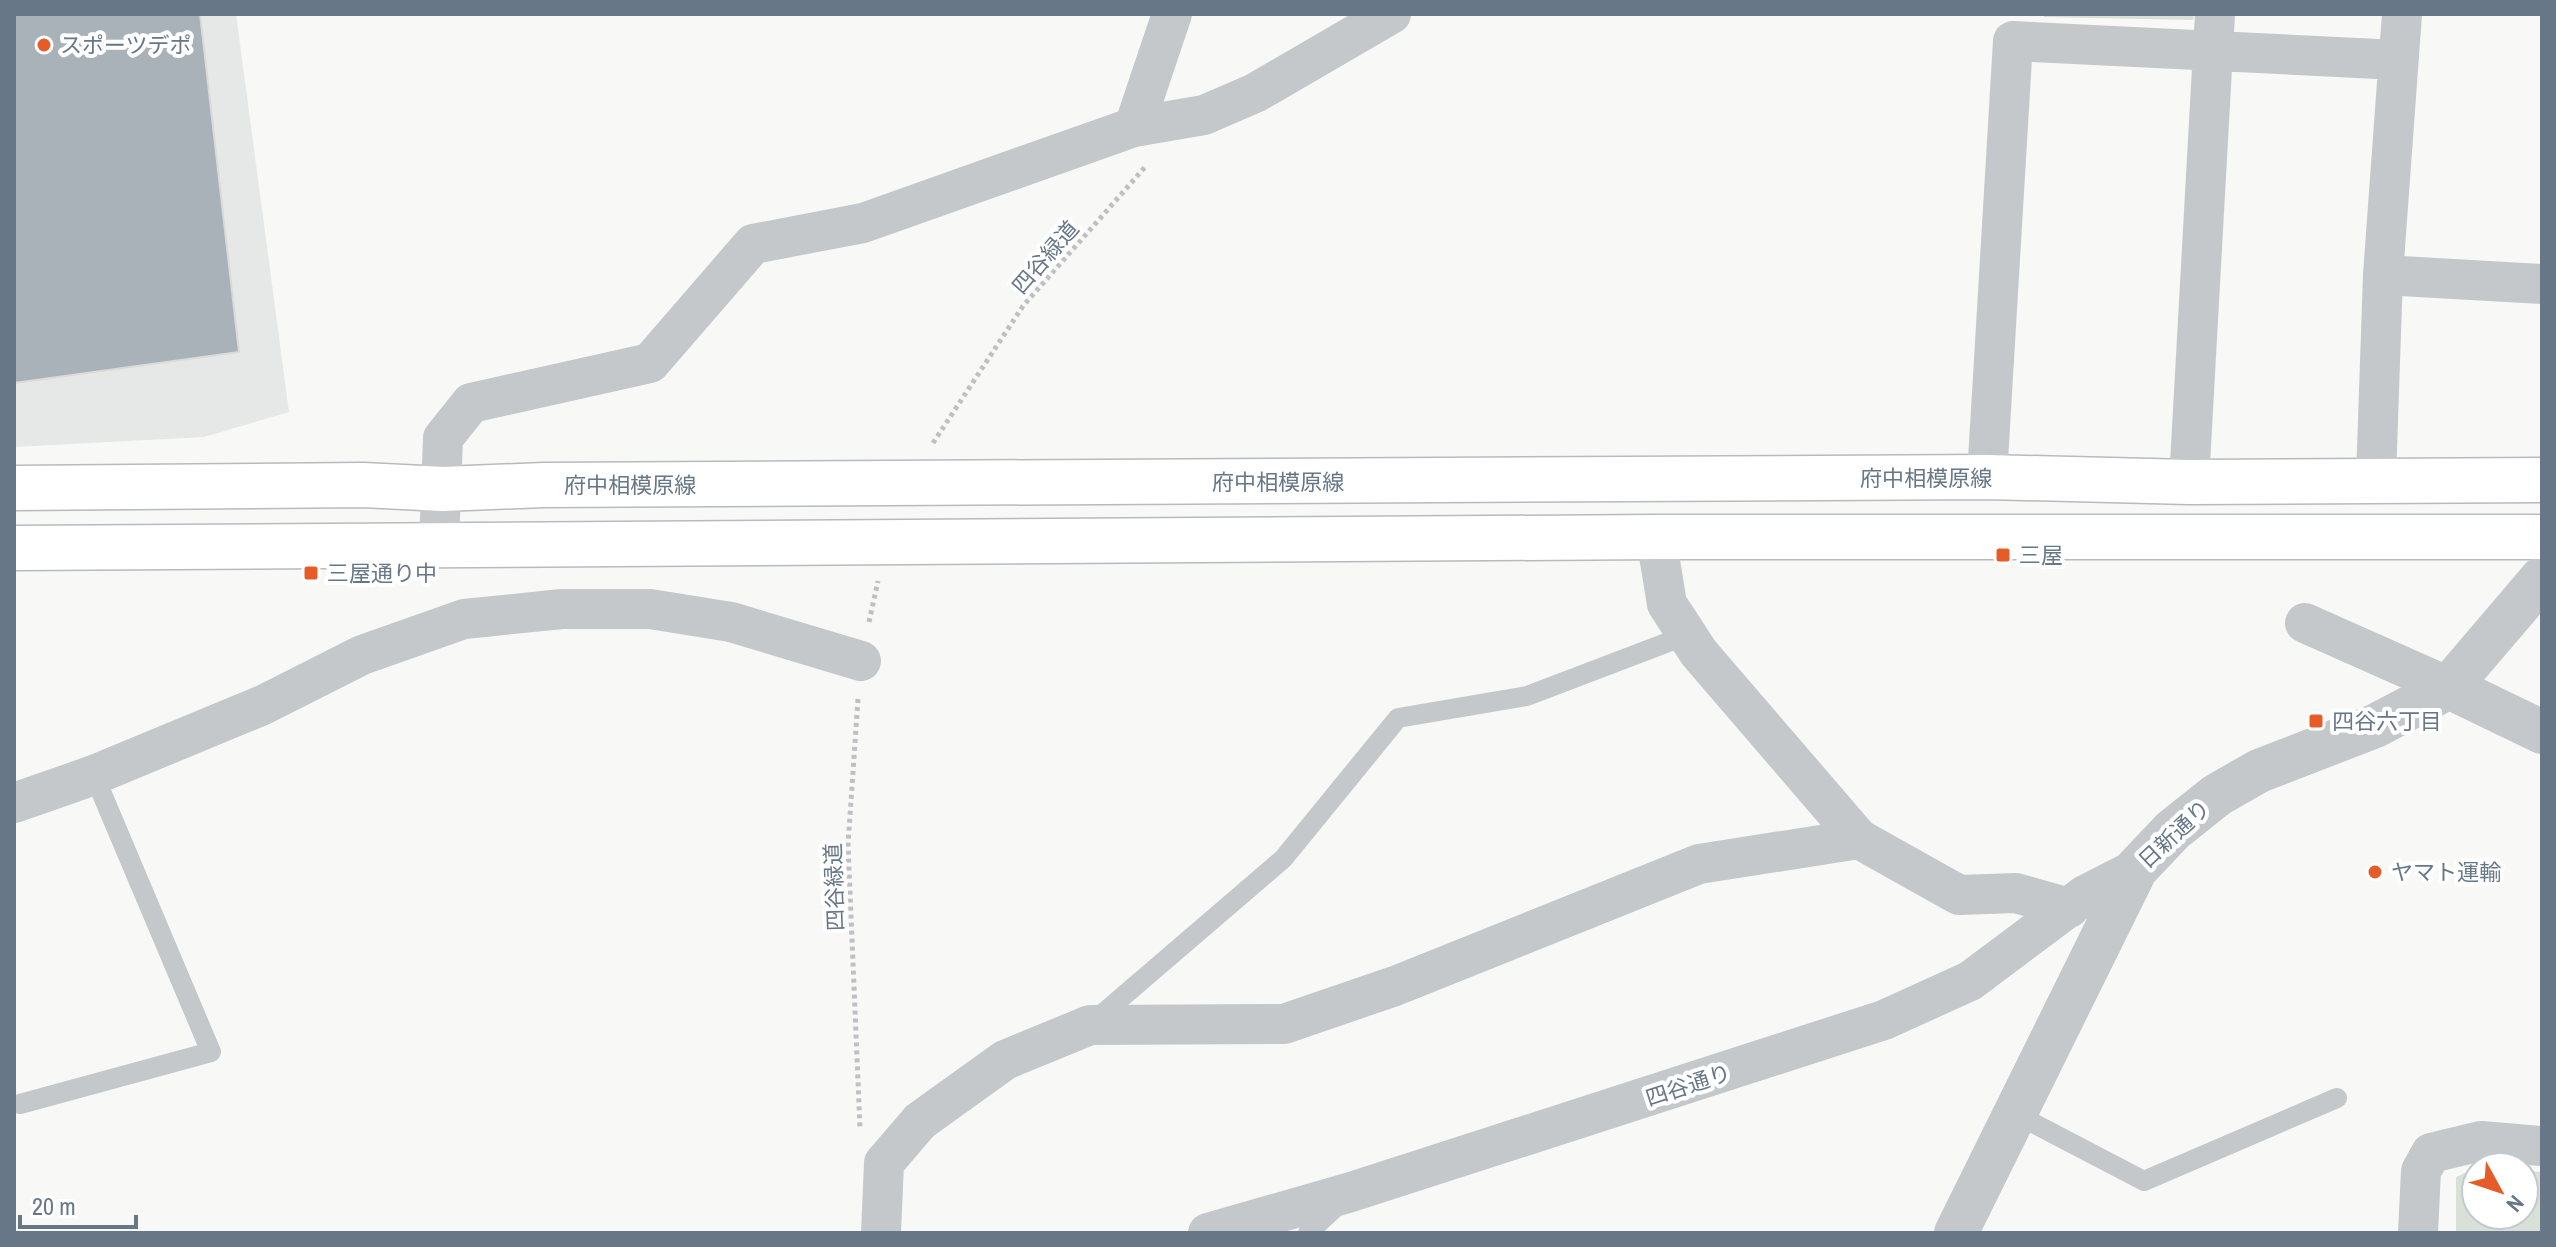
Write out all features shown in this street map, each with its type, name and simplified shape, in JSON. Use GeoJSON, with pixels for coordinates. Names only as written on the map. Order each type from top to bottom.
{"type":"FeatureCollection","features":[{"type":"Feature","properties":{"kind":"main road","name":"府中相模原線"},"geometry":{"type":"LineString","coordinates":[[14,488],[363,485],[443,489],[559,485],[1987,477],[2189,482],[2376,478],[2542,480]]}},
{"type":"Feature","properties":{"kind":"main road"},"geometry":{"type":"LineString","coordinates":[[14,548],[1656,537],[2542,537]]}},
{"type":"Feature","properties":{"kind":"street"},"geometry":{"type":"LineString","coordinates":[[1142,145],[1172,14]]}},
{"type":"Feature","properties":{"kind":"street"},"geometry":{"type":"LineString","coordinates":[[439,544],[443,438],[471,403],[650,363],[753,244],[863,223],[1142,145],[1255,93],[1391,14]]}},
{"type":"Feature","properties":{"kind":"street"},"geometry":{"type":"LineString","coordinates":[[2189,482],[2215,14]]}},
{"type":"Feature","properties":{"kind":"street"},"geometry":{"type":"LineString","coordinates":[[2376,478],[2383,275],[2402,14]]}},
{"type":"Feature","properties":{"kind":"street"},"geometry":{"type":"LineString","coordinates":[[1987,477],[2016,28],[2211,53],[2398,60]]}},
{"type":"Feature","properties":{"kind":"street"},"geometry":{"type":"LineString","coordinates":[[2383,275],[2542,284]]}},
{"type":"Feature","properties":{"kind":"street"},"geometry":{"type":"LineString","coordinates":[[1656,537],[1667,604],[1687,635],[1859,839],[1959,895],[2016,893],[2069,908]]}},
{"type":"Feature","properties":{"kind":"street","name":"日新通り"},"geometry":{"type":"LineString","coordinates":[[1956,1233],[2136,869],[2173,830],[2217,795],[2259,771],[2375,726],[2449,687],[2542,578]]}},
{"type":"Feature","properties":{"kind":"street"},"geometry":{"type":"LineString","coordinates":[[14,803],[94,775],[263,705],[362,655],[464,619],[562,609],[650,609],[731,622],[861,661]]}},
{"type":"Feature","properties":{"kind":"street"},"geometry":{"type":"LineString","coordinates":[[2305,623],[2542,732]]}},
{"type":"Feature","properties":{"kind":"street"},"geometry":{"type":"LineString","coordinates":[[881,1233],[884,1163],[920,1121],[1005,1060],[1090,1025],[1284,1024],[1395,986],[1699,864],[1859,839]]}},
{"type":"Feature","properties":{"kind":"street","name":"四谷通り"},"geometry":{"type":"LineString","coordinates":[[1208,1233],[1351,1192],[1884,1020],[1970,981],[2085,895],[2136,869]]}},
{"type":"Feature","properties":{"kind":"street"},"geometry":{"type":"LineString","coordinates":[[2418,1233],[2421,1171],[2431,1153],[2481,1141],[2542,1146]]}},
{"type":"Feature","properties":{"kind":"lane"},"geometry":{"type":"LineString","coordinates":[[1090,1025],[1283,859],[1398,718],[1527,696],[1687,635]]}},
{"type":"Feature","properties":{"kind":"lane"},"geometry":{"type":"LineString","coordinates":[[20,1104],[211,1052],[94,775]]}},
{"type":"Feature","properties":{"kind":"lane"},"geometry":{"type":"LineString","coordinates":[[2014,1113],[2144,1181],[2337,1098]]}},
{"type":"Feature","properties":{"kind":"lane"},"geometry":{"type":"LineString","coordinates":[[1308,1233],[1351,1192]]}},
{"type":"Feature","properties":{"kind":"path","name":"四谷緑道"},"geometry":{"type":"LineString","coordinates":[[917,485],[935,438],[1023,306],[1142,145]]}},
{"type":"Feature","properties":{"kind":"path","name":"四谷緑道"},"geometry":{"type":"LineString","coordinates":[[860,1131],[848,845],[861,661],[887,543]]}},
{"type":"Feature","properties":{"kind":"shaded area"},"geometry":{"type":"Polygon","coordinates":[[[14,14],[236,14],[289,412],[204,437],[14,447],[14,14]]]}},
{"type":"Feature","properties":{"kind":"shaded area"},"geometry":{"type":"Polygon","coordinates":[[[2045,14],[2194,14],[2193,20],[2044,17],[2045,14]]]}},
{"type":"Feature","properties":{"kind":"shaded area"},"geometry":{"type":"Polygon","coordinates":[[[2542,1172],[2542,1233],[2456,1233],[2456,1177],[2460,1175],[2460,1231],[2540,1231],[2542,1172]]]}},
{"type":"Feature","properties":{"kind":"building"},"geometry":{"type":"Polygon","coordinates":[[[14,14],[200,14],[239,352],[14,383],[14,14]]]}},
{"type":"Feature","properties":{"kind":"place","name":"スポーツデポ"},"geometry":{"type":"Point","coordinates":[44,45]}},
{"type":"Feature","properties":{"kind":"place","name":"三屋"},"geometry":{"type":"Point","coordinates":[2003,555]}},
{"type":"Feature","properties":{"kind":"place","name":"三屋通り中"},"geometry":{"type":"Point","coordinates":[311,573]}},
{"type":"Feature","properties":{"kind":"place","name":"四谷六丁目"},"geometry":{"type":"Point","coordinates":[2316,721]}},
{"type":"Feature","properties":{"kind":"place","name":"ヤマト運輸"},"geometry":{"type":"Point","coordinates":[2375,872]}}]}
